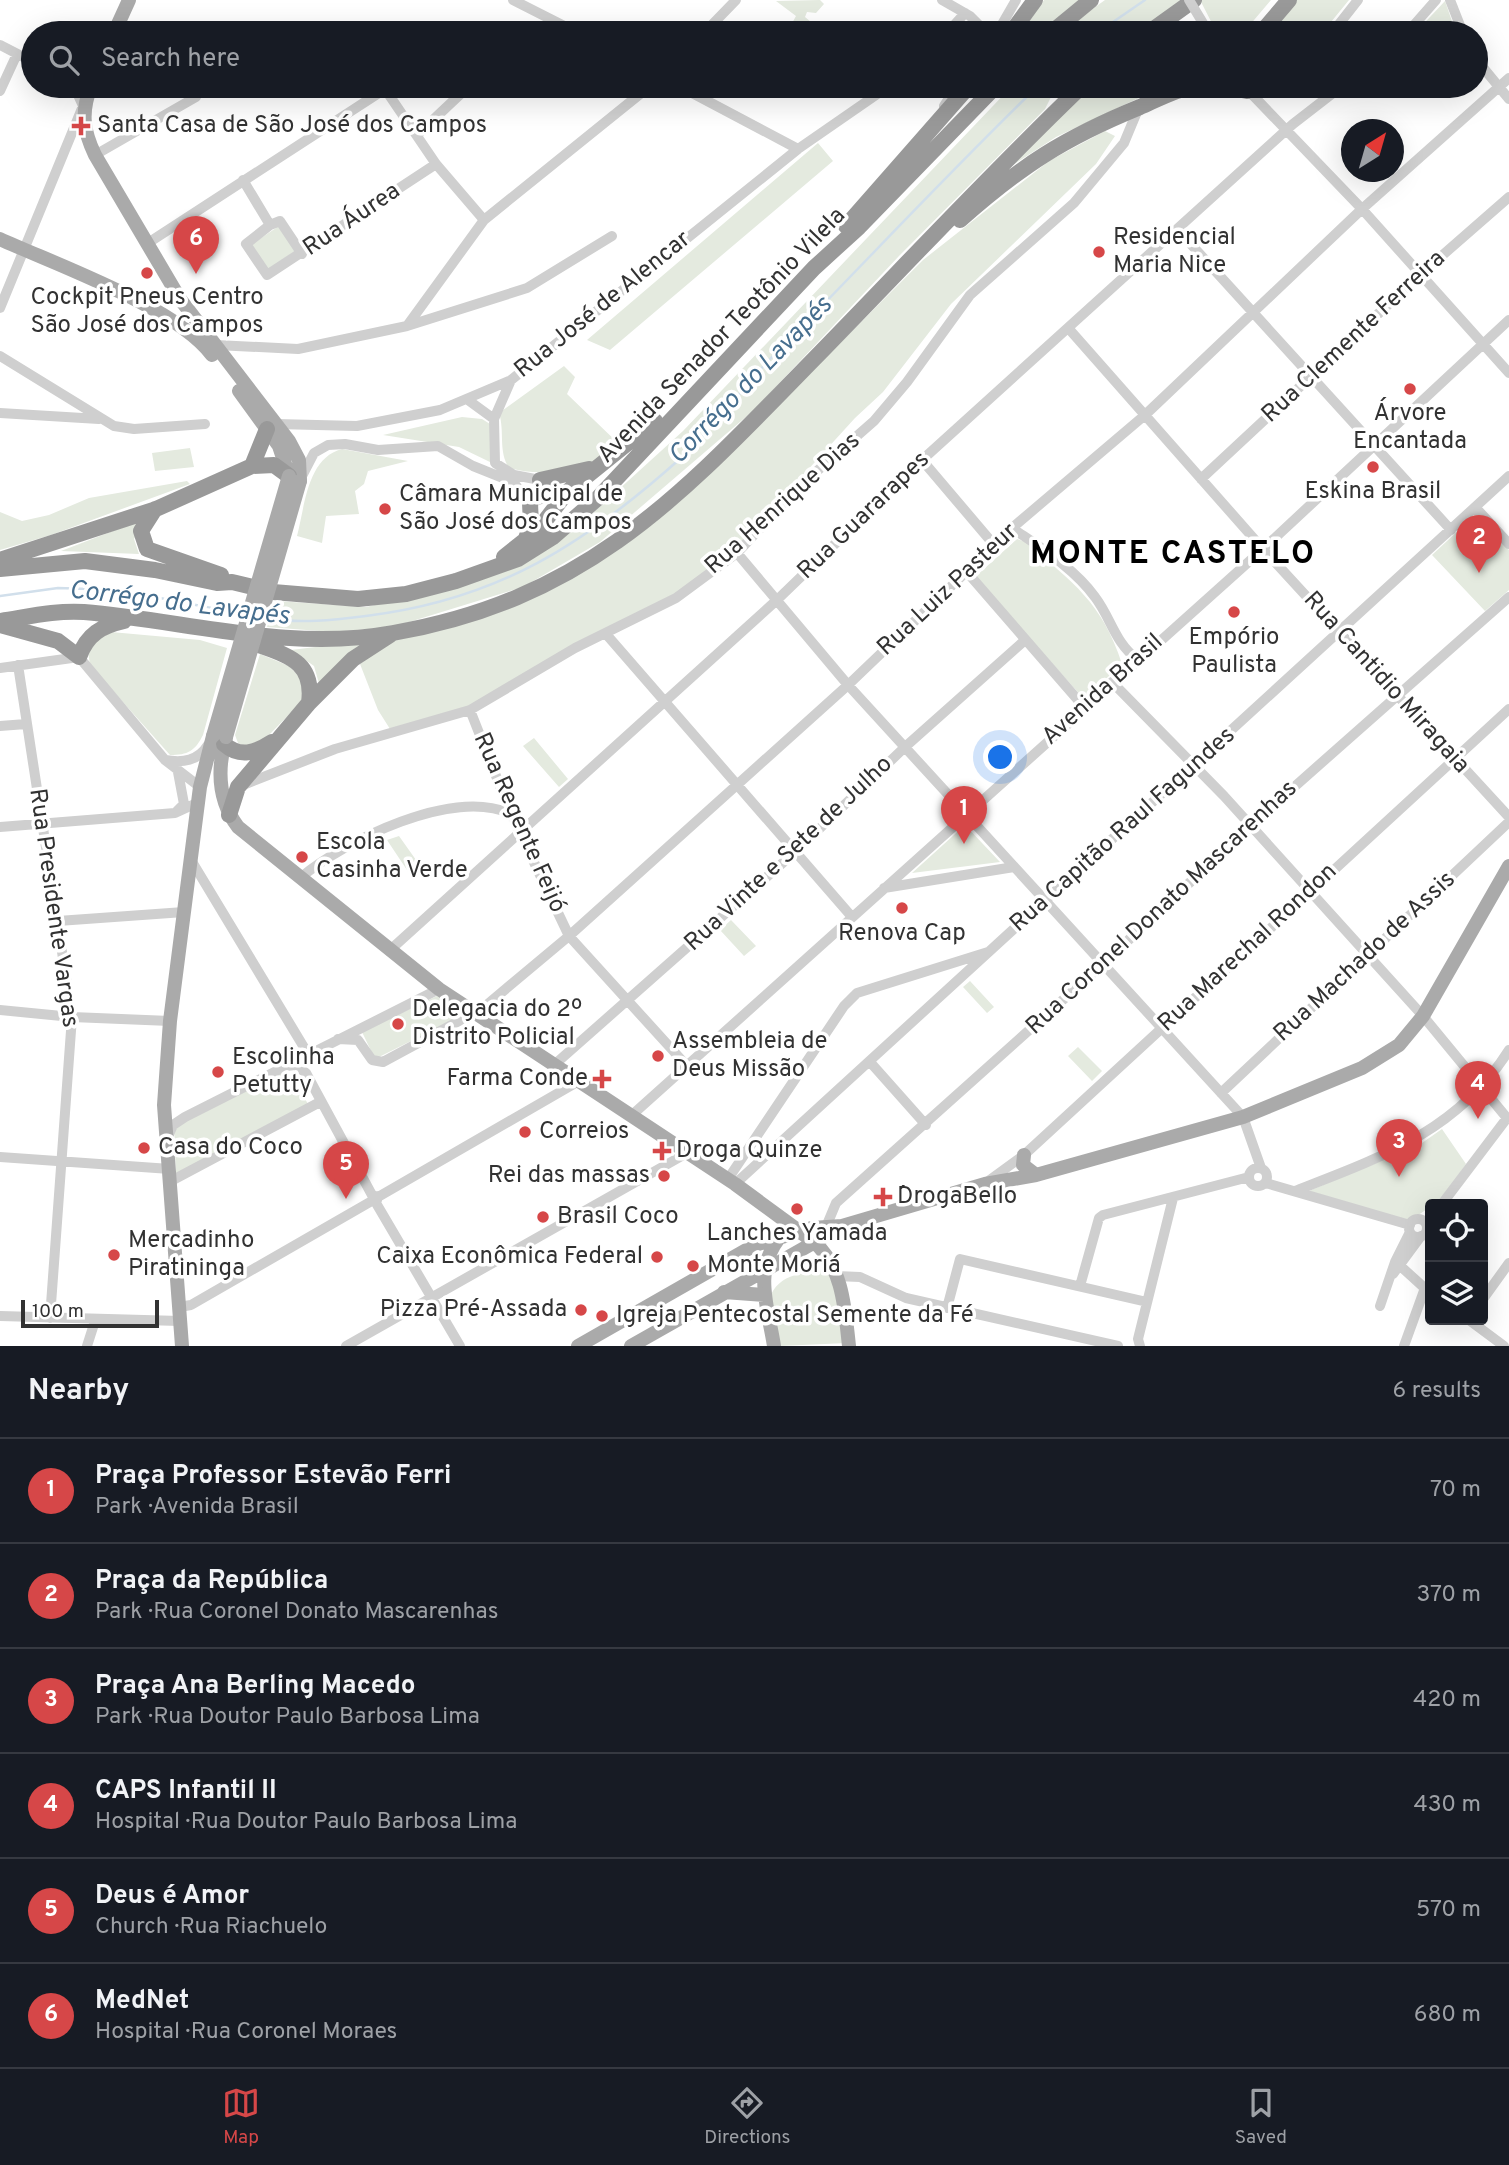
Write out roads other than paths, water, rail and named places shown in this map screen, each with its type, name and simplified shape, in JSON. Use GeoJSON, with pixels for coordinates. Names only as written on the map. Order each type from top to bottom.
{"type":"FeatureCollection","features":[{"type":"Feature","properties":{"kind":"highway"},"geometry":{"type":"LineString","coordinates":[[1020,21],[1035,0]]}},
{"type":"Feature","properties":{"kind":"highway"},"geometry":{"type":"LineString","coordinates":[[1065,21],[1091,0]]}},
{"type":"Feature","properties":{"kind":"highway"},"geometry":{"type":"LineString","coordinates":[[1164,21],[1192,0]]}},
{"type":"Feature","properties":{"kind":"highway"},"geometry":{"type":"LineString","coordinates":[[1271,21],[1289,0]]}},
{"type":"Feature","properties":{"kind":"highway"},"geometry":{"type":"LineString","coordinates":[[814,268],[863,206],[959,98]]}},
{"type":"Feature","properties":{"kind":"highway","name":"Avenida Senador Teotônio Vilela"},"geometry":{"type":"LineString","coordinates":[[0,569],[85,561],[155,570],[217,583],[232,582],[273,592],[358,599],[406,594],[518,559],[562,529],[599,497],[814,268],[859,227],[984,98]]}},
{"type":"Feature","properties":{"kind":"highway"},"geometry":{"type":"LineString","coordinates":[[0,623],[45,614],[82,612],[230,634],[295,640],[393,633],[527,594],[604,552],[701,475],[927,244],[986,177],[1069,98]]}},
{"type":"Feature","properties":{"kind":"highway"},"geometry":{"type":"LineString","coordinates":[[927,244],[1018,169],[1058,144],[1111,118],[1163,98]]}},
{"type":"Feature","properties":{"kind":"highway"},"geometry":{"type":"LineString","coordinates":[[486,571],[538,530],[567,492],[611,460],[695,383],[716,371]]}},
{"type":"Feature","properties":{"kind":"highway"},"geometry":{"type":"LineString","coordinates":[[252,466],[272,427]]}},
{"type":"Feature","properties":{"kind":"highway"},"geometry":{"type":"LineString","coordinates":[[540,480],[573,475],[611,460]]}},
{"type":"Feature","properties":{"kind":"highway"},"geometry":{"type":"LineString","coordinates":[[0,560],[156,509],[252,466],[274,465],[294,478]]}},
{"type":"Feature","properties":{"kind":"highway"},"geometry":{"type":"LineString","coordinates":[[525,541],[531,525],[530,503]]}},
{"type":"Feature","properties":{"kind":"highway"},"geometry":{"type":"LineString","coordinates":[[156,509],[141,531],[142,542],[148,549],[153,553],[214,572],[232,582]]}},
{"type":"Feature","properties":{"kind":"highway"},"geometry":{"type":"LineString","coordinates":[[0,623],[58,641],[79,657],[92,634],[106,625],[130,620]]}},
{"type":"Feature","properties":{"kind":"highway"},"geometry":{"type":"LineString","coordinates":[[229,815],[238,787],[309,703],[353,659],[393,633]]}},
{"type":"Feature","properties":{"kind":"highway"},"geometry":{"type":"LineString","coordinates":[[230,634],[288,656],[302,666],[312,684],[309,703]]}},
{"type":"Feature","properties":{"kind":"highway"},"geometry":{"type":"LineString","coordinates":[[221,739],[236,752],[247,753],[259,751],[282,734]]}},
{"type":"Feature","properties":{"kind":"main road"},"geometry":{"type":"LineString","coordinates":[[119,21],[129,0]]}},
{"type":"Feature","properties":{"kind":"main road"},"geometry":{"type":"LineString","coordinates":[[86,98],[83,106],[85,133],[95,155],[180,299],[216,345],[272,427],[294,478],[221,739],[199,794],[195,824],[170,1021],[164,1105],[182,1346]]}},
{"type":"Feature","properties":{"kind":"main road"},"geometry":{"type":"LineString","coordinates":[[0,239],[164,315],[204,344],[272,427]]}},
{"type":"Feature","properties":{"kind":"main road"},"geometry":{"type":"LineString","coordinates":[[164,315],[176,314],[180,299]]}},
{"type":"Feature","properties":{"kind":"main road"},"geometry":{"type":"LineString","coordinates":[[221,739],[220,790],[229,815],[237,827],[439,989],[732,1182],[814,1242],[822,1249],[836,1276],[849,1346]]}},
{"type":"Feature","properties":{"kind":"main road"},"geometry":{"type":"LineString","coordinates":[[578,1346],[659,1301],[741,1250],[801,1231],[842,1226],[985,1184],[1036,1175],[1243,1116],[1362,1068],[1399,1045],[1423,1016],[1509,866]]}},
{"type":"Feature","properties":{"kind":"main road"},"geometry":{"type":"LineString","coordinates":[[1024,1155],[1023,1165],[1036,1175]]}},
{"type":"Feature","properties":{"kind":"main road"},"geometry":{"type":"LineString","coordinates":[[637,1343],[842,1226]]}},
{"type":"Feature","properties":{"kind":"main road"},"geometry":{"type":"LineString","coordinates":[[774,1346],[762,1271],[769,1251],[779,1238]]}},
{"type":"Feature","properties":{"kind":"main road"},"geometry":{"type":"LineString","coordinates":[[723,1292],[765,1294]]}},
{"type":"Feature","properties":{"kind":"main road"},"geometry":{"type":"LineString","coordinates":[[637,1343],[670,1320],[670,1307],[659,1301]]}},
{"type":"Feature","properties":{"kind":"street"},"geometry":{"type":"LineString","coordinates":[[513,0],[554,21]]}},
{"type":"Feature","properties":{"kind":"street"},"geometry":{"type":"LineString","coordinates":[[716,21],[736,0]]}},
{"type":"Feature","properties":{"kind":"street"},"geometry":{"type":"LineString","coordinates":[[942,0],[974,21]]}},
{"type":"Feature","properties":{"kind":"street"},"geometry":{"type":"LineString","coordinates":[[1004,21],[1016,0]]}},
{"type":"Feature","properties":{"kind":"street"},"geometry":{"type":"LineString","coordinates":[[1192,0],[1203,21]]}},
{"type":"Feature","properties":{"kind":"street"},"geometry":{"type":"LineString","coordinates":[[1341,21],[1358,0]]}},
{"type":"Feature","properties":{"kind":"street"},"geometry":{"type":"LineString","coordinates":[[1418,21],[1436,0]]}},
{"type":"Feature","properties":{"kind":"street"},"geometry":{"type":"LineString","coordinates":[[1450,0],[1458,21]]}},
{"type":"Feature","properties":{"kind":"street"},"geometry":{"type":"LineString","coordinates":[[958,21],[965,13]]}},
{"type":"Feature","properties":{"kind":"street"},"geometry":{"type":"LineString","coordinates":[[0,45],[21,56]]}},
{"type":"Feature","properties":{"kind":"street"},"geometry":{"type":"LineString","coordinates":[[0,91],[17,54]]}},
{"type":"Feature","properties":{"kind":"street"},"geometry":{"type":"LineString","coordinates":[[1488,74],[1509,99]]}},
{"type":"Feature","properties":{"kind":"street","name":"Rua Luiz Pasteur"},"geometry":{"type":"LineString","coordinates":[[1488,96],[1509,78]]}},
{"type":"Feature","properties":{"kind":"street"},"geometry":{"type":"LineString","coordinates":[[0,308],[83,106],[80,98]]}},
{"type":"Feature","properties":{"kind":"street"},"geometry":{"type":"LineString","coordinates":[[95,155],[194,98]]}},
{"type":"Feature","properties":{"kind":"street"},"geometry":{"type":"LineString","coordinates":[[148,243],[371,98]]}},
{"type":"Feature","properties":{"kind":"street"},"geometry":{"type":"LineString","coordinates":[[391,98],[436,164],[484,220]]}},
{"type":"Feature","properties":{"kind":"street"},"geometry":{"type":"LineString","coordinates":[[417,135],[456,98]]}},
{"type":"Feature","properties":{"kind":"street"},"geometry":{"type":"LineString","coordinates":[[407,326],[484,220],[635,98]]}},
{"type":"Feature","properties":{"kind":"street"},"geometry":{"type":"LineString","coordinates":[[702,98],[798,149]]}},
{"type":"Feature","properties":{"kind":"street","name":"Rua José de Alencar"},"geometry":{"type":"LineString","coordinates":[[272,427],[357,426],[439,410],[512,380],[798,149],[872,98]]}},
{"type":"Feature","properties":{"kind":"street"},"geometry":{"type":"LineString","coordinates":[[936,125],[951,98]]}},
{"type":"Feature","properties":{"kind":"street"},"geometry":{"type":"LineString","coordinates":[[1256,98],[1362,209],[1509,373]]}},
{"type":"Feature","properties":{"kind":"street","name":"Rua Guararapes"},"geometry":{"type":"LineString","coordinates":[[389,951],[778,599],[922,460],[1287,131],[1327,98]]}},
{"type":"Feature","properties":{"kind":"street","name":"Rua Luiz Pasteur"},"geometry":{"type":"LineString","coordinates":[[364,1045],[372,1060],[383,1062],[475,1013],[569,936],[848,685],[1012,528],[1145,415],[1362,209],[1486,98]]}},
{"type":"Feature","properties":{"kind":"street","name":"Rua Henrique Dias"},"geometry":{"type":"LineString","coordinates":[[238,787],[335,749],[470,710],[575,648],[677,598],[737,553],[800,486],[874,421],[907,382],[970,295],[1054,223],[1129,135],[1139,107]]}},
{"type":"Feature","properties":{"kind":"street"},"geometry":{"type":"LineString","coordinates":[[1111,118],[1124,125],[1129,135]]}},
{"type":"Feature","properties":{"kind":"street","name":"Rua Áurea"},"geometry":{"type":"LineString","coordinates":[[270,225],[246,244],[267,275],[436,164]]}},
{"type":"Feature","properties":{"kind":"street"},"geometry":{"type":"LineString","coordinates":[[243,180],[270,225],[276,221],[281,223],[302,254]]}},
{"type":"Feature","properties":{"kind":"street","name":"Rua Clemente Ferreira"},"geometry":{"type":"LineString","coordinates":[[1201,479],[1421,274],[1509,197]]}},
{"type":"Feature","properties":{"kind":"street"},"geometry":{"type":"LineString","coordinates":[[1178,230],[1451,530]]}},
{"type":"Feature","properties":{"kind":"street"},"geometry":{"type":"LineString","coordinates":[[216,345],[298,348],[407,326],[527,288],[612,236]]}},
{"type":"Feature","properties":{"kind":"street","name":"Avenida Brasil"},"geometry":{"type":"LineString","coordinates":[[632,1115],[1263,548],[1509,320]]}},
{"type":"Feature","properties":{"kind":"street","name":"Rua Cantidio Miragaia"},"geometry":{"type":"LineString","coordinates":[[1069,329],[1509,819]]}},
{"type":"Feature","properties":{"kind":"street"},"geometry":{"type":"LineString","coordinates":[[0,356],[114,426],[134,429],[205,424]]}},
{"type":"Feature","properties":{"kind":"street"},"geometry":{"type":"LineString","coordinates":[[294,478],[317,450],[328,445],[345,444],[378,450],[438,446],[473,466],[513,482],[530,503],[545,494],[540,480],[514,475],[495,463],[494,419],[512,380]]}},
{"type":"Feature","properties":{"kind":"street"},"geometry":{"type":"LineString","coordinates":[[468,400],[494,419]]}},
{"type":"Feature","properties":{"kind":"street"},"geometry":{"type":"LineString","coordinates":[[0,413],[102,419]]}},
{"type":"Feature","properties":{"kind":"street"},"geometry":{"type":"LineString","coordinates":[[345,444],[349,432],[357,426]]}},
{"type":"Feature","properties":{"kind":"street"},"geometry":{"type":"LineString","coordinates":[[922,460],[995,546]]}},
{"type":"Feature","properties":{"kind":"street","name":"Rua Capitão Raul Fagundes"},"geometry":{"type":"LineString","coordinates":[[732,1182],[776,1147],[870,1062],[1509,476]]}},
{"type":"Feature","properties":{"kind":"street"},"geometry":{"type":"LineString","coordinates":[[1476,508],[1509,544]]}},
{"type":"Feature","properties":{"kind":"street"},"geometry":{"type":"LineString","coordinates":[[1012,528],[1079,578],[1096,598],[1121,643],[1137,659]]}},
{"type":"Feature","properties":{"kind":"street"},"geometry":{"type":"LineString","coordinates":[[737,553],[848,685],[1243,1116],[1261,1168],[1267,1173],[1266,1183]]}},
{"type":"Feature","properties":{"kind":"street"},"geometry":{"type":"LineString","coordinates":[[967,571],[1084,707]]}},
{"type":"Feature","properties":{"kind":"street","name":"Rua Coronel Donato Mascarenhas"},"geometry":{"type":"LineString","coordinates":[[826,1227],[836,1203],[1103,964],[1250,826],[1509,597]]}},
{"type":"Feature","properties":{"kind":"street"},"geometry":{"type":"LineString","coordinates":[[606,634],[852,917]]}},
{"type":"Feature","properties":{"kind":"street","name":"Rua Vinte e Sete de Julho"},"geometry":{"type":"LineString","coordinates":[[554,1065],[795,852],[905,747],[1024,640]]}},
{"type":"Feature","properties":{"kind":"street"},"geometry":{"type":"LineString","coordinates":[[0,668],[79,657],[165,761],[199,794],[175,813]]}},
{"type":"Feature","properties":{"kind":"street","name":"Rua Presidente Vargas"},"geometry":{"type":"LineString","coordinates":[[18,665],[72,1017],[50,1318]]}},
{"type":"Feature","properties":{"kind":"street"},"geometry":{"type":"LineString","coordinates":[[1112,681],[1195,765],[1307,892],[1423,1016],[1508,1118],[1446,1199]]}},
{"type":"Feature","properties":{"kind":"street","name":"Rua Marechal Rondon"},"geometry":{"type":"LineString","coordinates":[[985,1184],[1024,1155],[1509,709]]}},
{"type":"Feature","properties":{"kind":"street","name":"Rua Regente Feijó"},"geometry":{"type":"LineString","coordinates":[[470,710],[519,832],[569,936],[687,1066]]}},
{"type":"Feature","properties":{"kind":"street"},"geometry":{"type":"LineString","coordinates":[[0,726],[26,724]]}},
{"type":"Feature","properties":{"kind":"street"},"geometry":{"type":"LineString","coordinates":[[165,761],[191,760],[221,739]]}},
{"type":"Feature","properties":{"kind":"street"},"geometry":{"type":"LineString","coordinates":[[175,813],[184,804],[178,772]]}},
{"type":"Feature","properties":{"kind":"street"},"geometry":{"type":"LineString","coordinates":[[300,878],[349,845],[400,822],[468,807],[512,814]]}},
{"type":"Feature","properties":{"kind":"street"},"geometry":{"type":"LineString","coordinates":[[0,827],[175,813],[195,824]]}},
{"type":"Feature","properties":{"kind":"street","name":"Rua Machado de Assis"},"geometry":{"type":"LineString","coordinates":[[1221,1093],[1509,819]]}},
{"type":"Feature","properties":{"kind":"street"},"geometry":{"type":"LineString","coordinates":[[191,860],[308,1054]]}},
{"type":"Feature","properties":{"kind":"street"},"geometry":{"type":"LineString","coordinates":[[884,888],[1013,867]]}},
{"type":"Feature","properties":{"kind":"street"},"geometry":{"type":"LineString","coordinates":[[58,922],[184,912]]}},
{"type":"Feature","properties":{"kind":"street"},"geometry":{"type":"LineString","coordinates":[[732,1182],[760,1133],[844,1006],[858,993],[991,951]]}},
{"type":"Feature","properties":{"kind":"street"},"geometry":{"type":"LineString","coordinates":[[167,1139],[173,1125],[185,1117],[439,989]]}},
{"type":"Feature","properties":{"kind":"street"},"geometry":{"type":"LineString","coordinates":[[0,1008],[13,1012],[72,1017],[170,1021]]}},
{"type":"Feature","properties":{"kind":"street"},"geometry":{"type":"LineString","coordinates":[[364,1045],[363,1033],[370,1023]]}},
{"type":"Feature","properties":{"kind":"street"},"geometry":{"type":"LineString","coordinates":[[338,1039],[354,1039],[364,1045]]}},
{"type":"Feature","properties":{"kind":"street"},"geometry":{"type":"LineString","coordinates":[[1296,1191],[1377,1159],[1420,1138],[1482,1085],[1509,1049]]}},
{"type":"Feature","properties":{"kind":"street"},"geometry":{"type":"LineString","coordinates":[[870,1062],[926,1125]]}},
{"type":"Feature","properties":{"kind":"street"},"geometry":{"type":"LineString","coordinates":[[286,1066],[301,1068],[460,1346]]}},
{"type":"Feature","properties":{"kind":"street"},"geometry":{"type":"LineString","coordinates":[[0,1316],[95,1321],[180,1314],[191,1305],[579,1081]]}},
{"type":"Feature","properties":{"kind":"street"},"geometry":{"type":"LineString","coordinates":[[0,1157],[60,1161],[170,1175],[320,1102]]}},
{"type":"Feature","properties":{"kind":"street"},"geometry":{"type":"LineString","coordinates":[[760,1133],[776,1147]]}},
{"type":"Feature","properties":{"kind":"street"},"geometry":{"type":"LineString","coordinates":[[346,1346],[687,1153]]}},
{"type":"Feature","properties":{"kind":"street"},"geometry":{"type":"LineString","coordinates":[[1249,1177],[1252,1170],[1261,1168]]}},
{"type":"Feature","properties":{"kind":"street"},"geometry":{"type":"LineString","coordinates":[[1249,1177],[1256,1186],[1266,1183],[1419,1228],[1398,1263],[1380,1307]]}},
{"type":"Feature","properties":{"kind":"street"},"geometry":{"type":"LineString","coordinates":[[1080,1286],[1099,1218],[1249,1177]]}},
{"type":"Feature","properties":{"kind":"street"},"geometry":{"type":"LineString","coordinates":[[1140,1346],[1138,1339],[1173,1198]]}},
{"type":"Feature","properties":{"kind":"street"},"geometry":{"type":"LineString","coordinates":[[947,1308],[960,1259],[1147,1302]]}},
{"type":"Feature","properties":{"kind":"street"},"geometry":{"type":"LineString","coordinates":[[1398,1263],[1425,1288]]}},
{"type":"Feature","properties":{"kind":"street"},"geometry":{"type":"LineString","coordinates":[[1488,1292],[1509,1263]]}},
{"type":"Feature","properties":{"kind":"street"},"geometry":{"type":"LineString","coordinates":[[836,1276],[860,1277],[906,1298],[1118,1346]]}},
{"type":"Feature","properties":{"kind":"street"},"geometry":{"type":"LineString","coordinates":[[1404,1346],[1425,1295]]}},
{"type":"Feature","properties":{"kind":"street"},"geometry":{"type":"LineString","coordinates":[[87,1346],[95,1321]]}},
{"type":"Feature","properties":{"kind":"street"},"geometry":{"type":"LineString","coordinates":[[1476,1325],[1504,1346]]}},
{"type":"Feature","properties":{"kind":"waterway","name":"Corrégo do Lavapés"},"geometry":{"type":"LineString","coordinates":[[1114,21],[1145,0]]}},
{"type":"Feature","properties":{"kind":"waterway","name":"Corrégo do Lavapés"},"geometry":{"type":"LineString","coordinates":[[266,618],[291,621],[329,620],[413,608],[457,597],[498,582],[574,541],[646,488],[694,446],[771,358],[1026,98]]}},
{"type":"Feature","properties":{"kind":"waterway","name":"Corrégo do Lavapés"},"geometry":{"type":"LineString","coordinates":[[0,596],[58,588],[119,590],[242,614]]}},
{"type":"Feature","properties":{"kind":"place","name":"Santa Casa de São José dos Campos"},"geometry":{"type":"Point","coordinates":[81,126]}},
{"type":"Feature","properties":{"kind":"place","name":"Residencial Maria Nice"},"geometry":{"type":"Point","coordinates":[1099,252]}},
{"type":"Feature","properties":{"kind":"place","name":"Cockpit Pneus Centro São José dos Campos"},"geometry":{"type":"Point","coordinates":[147,273]}},
{"type":"Feature","properties":{"kind":"place","name":"MedNet"},"geometry":{"type":"Point","coordinates":[196,274]}},
{"type":"Feature","properties":{"kind":"place","name":"Árvore Encantada"},"geometry":{"type":"Point","coordinates":[1410,389]}},
{"type":"Feature","properties":{"kind":"place","name":"Eskina Brasil"},"geometry":{"type":"Point","coordinates":[1373,467]}},
{"type":"Feature","properties":{"kind":"place","name":"Câmara Municipal de São José dos Campos"},"geometry":{"type":"Point","coordinates":[385,509]}},
{"type":"Feature","properties":{"kind":"place","name":"Praça da República"},"geometry":{"type":"Point","coordinates":[1479,573]}},
{"type":"Feature","properties":{"kind":"place","name":"Empório Paulista"},"geometry":{"type":"Point","coordinates":[1234,612]}},
{"type":"Feature","properties":{"kind":"place","name":"Praça Professor Estevão Ferri"},"geometry":{"type":"Point","coordinates":[964,844]}},
{"type":"Feature","properties":{"kind":"place","name":"Escola Casinha Verde"},"geometry":{"type":"Point","coordinates":[302,857]}},
{"type":"Feature","properties":{"kind":"place","name":"Renova Cap"},"geometry":{"type":"Point","coordinates":[902,908]}},
{"type":"Feature","properties":{"kind":"place","name":"Delegacia do 2º Distrito Policial"},"geometry":{"type":"Point","coordinates":[398,1024]}},
{"type":"Feature","properties":{"kind":"place","name":"Assembleia de Deus Missão"},"geometry":{"type":"Point","coordinates":[658,1056]}},
{"type":"Feature","properties":{"kind":"place","name":"Escolinha Petutty"},"geometry":{"type":"Point","coordinates":[218,1072]}},
{"type":"Feature","properties":{"kind":"place","name":"Farma Conde"},"geometry":{"type":"Point","coordinates":[602,1079]}},
{"type":"Feature","properties":{"kind":"place","name":"CAPS Infantil II"},"geometry":{"type":"Point","coordinates":[1478,1119]}},
{"type":"Feature","properties":{"kind":"place","name":"Correios"},"geometry":{"type":"Point","coordinates":[525,1132]}},
{"type":"Feature","properties":{"kind":"place","name":"Casa do Coco"},"geometry":{"type":"Point","coordinates":[144,1148]}},
{"type":"Feature","properties":{"kind":"place","name":"Droga Quinze"},"geometry":{"type":"Point","coordinates":[662,1151]}},
{"type":"Feature","properties":{"kind":"place","name":"Rei das massas"},"geometry":{"type":"Point","coordinates":[664,1176]}},
{"type":"Feature","properties":{"kind":"place","name":"Praça Ana Berling Macedo"},"geometry":{"type":"Point","coordinates":[1399,1177]}},
{"type":"Feature","properties":{"kind":"place","name":"´DrogaBello"},"geometry":{"type":"Point","coordinates":[883,1197]}},
{"type":"Feature","properties":{"kind":"place","name":"Deus é Amor"},"geometry":{"type":"Point","coordinates":[346,1199]}},
{"type":"Feature","properties":{"kind":"place","name":"Lanches Yamada"},"geometry":{"type":"Point","coordinates":[797,1209]}},
{"type":"Feature","properties":{"kind":"place","name":"Brasil Coco"},"geometry":{"type":"Point","coordinates":[543,1217]}},
{"type":"Feature","properties":{"kind":"place","name":"Mercadinho Piratininga"},"geometry":{"type":"Point","coordinates":[114,1255]}},
{"type":"Feature","properties":{"kind":"place","name":"Caixa Econômica Federal"},"geometry":{"type":"Point","coordinates":[657,1257]}},
{"type":"Feature","properties":{"kind":"place","name":"Monte Moriá"},"geometry":{"type":"Point","coordinates":[693,1266]}},
{"type":"Feature","properties":{"kind":"place","name":"Pizza Pré-Assada"},"geometry":{"type":"Point","coordinates":[581,1310]}},
{"type":"Feature","properties":{"kind":"place","name":"Igreja Pentecostal Semente da Fé"},"geometry":{"type":"Point","coordinates":[602,1316]}},
{"type":"Feature","properties":{"kind":"district","name":"MONTE CASTELO"},"geometry":{"type":"Point","coordinates":[1173,555]}}]}
